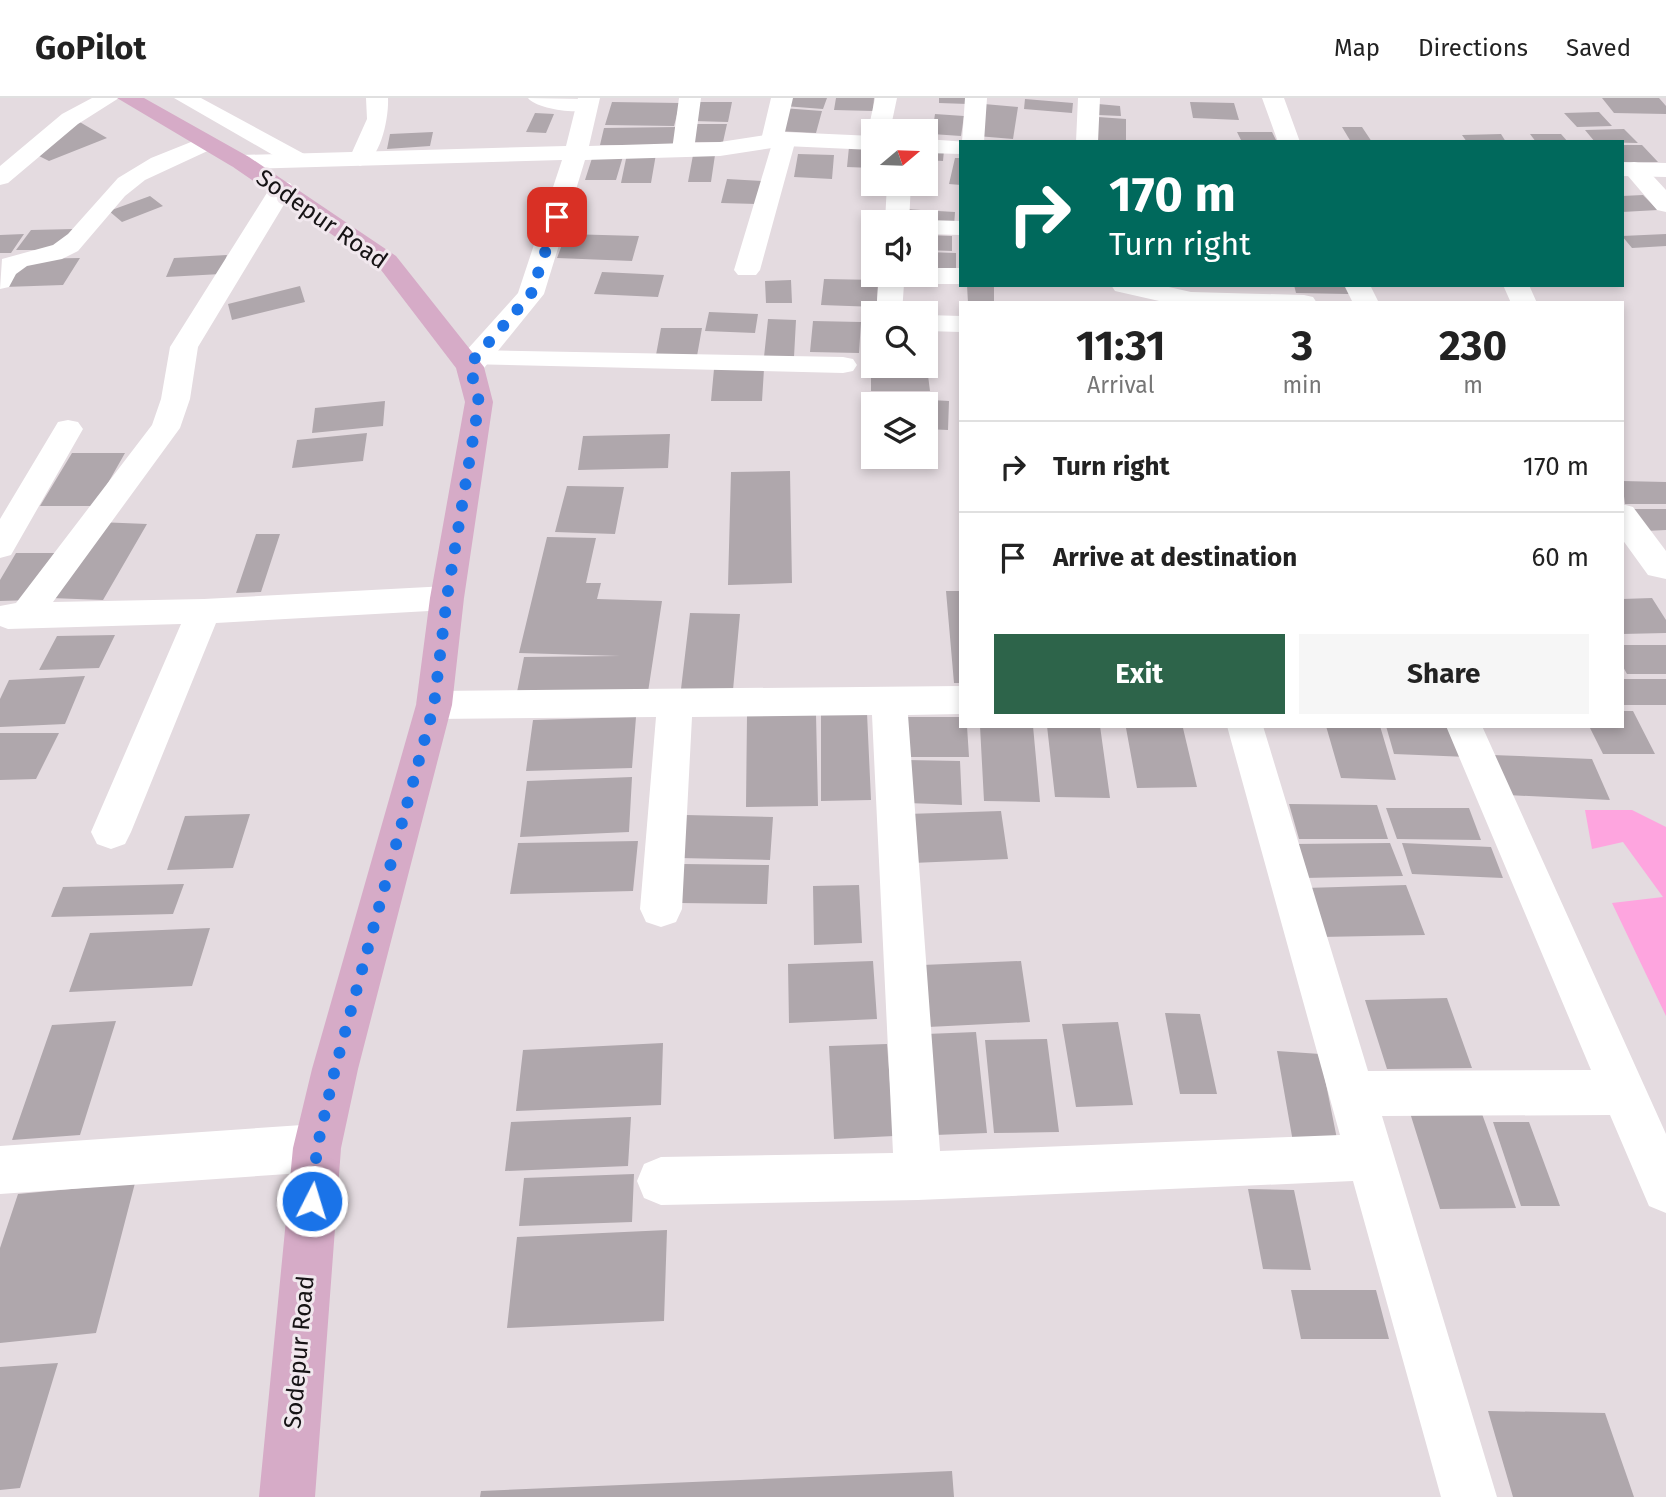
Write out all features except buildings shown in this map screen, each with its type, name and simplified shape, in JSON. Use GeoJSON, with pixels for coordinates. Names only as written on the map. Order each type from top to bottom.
{"type":"FeatureCollection","features":[{"type":"Feature","properties":{"kind":"main road","name":"Sodepur Road"},"geometry":{"type":"LineString","coordinates":[[128,98],[242,162],[291,174],[387,261],[472,362],[479,402],[447,597],[434,705],[335,1069],[317,1148],[287,1497]]}},
{"type":"Feature","properties":{"kind":"street"},"geometry":{"type":"LineString","coordinates":[[1,178],[70,119],[108,98]]}},
{"type":"Feature","properties":{"kind":"street"},"geometry":{"type":"LineString","coordinates":[[184,98],[291,174]]}},
{"type":"Feature","properties":{"kind":"street"},"geometry":{"type":"LineString","coordinates":[[360,159],[379,119],[377,98]]}},
{"type":"Feature","properties":{"kind":"street"},"geometry":{"type":"LineString","coordinates":[[472,362],[531,294],[576,152],[588,101],[547,102],[539,98]]}},
{"type":"Feature","properties":{"kind":"street"},"geometry":{"type":"LineString","coordinates":[[682,150],[690,98]]}},
{"type":"Feature","properties":{"kind":"street"},"geometry":{"type":"LineString","coordinates":[[747,270],[778,140],[782,98]]}},
{"type":"Feature","properties":{"kind":"street"},"geometry":{"type":"LineString","coordinates":[[881,119],[886,98]]}},
{"type":"Feature","properties":{"kind":"street"},"geometry":{"type":"LineString","coordinates":[[973,140],[976,98]]}},
{"type":"Feature","properties":{"kind":"street"},"geometry":{"type":"LineString","coordinates":[[1087,140],[1088,98]]}},
{"type":"Feature","properties":{"kind":"street"},"geometry":{"type":"LineString","coordinates":[[1273,98],[1288,140]]}},
{"type":"Feature","properties":{"kind":"street"},"geometry":{"type":"LineString","coordinates":[[12,616],[176,411],[178,368],[184,347],[291,174],[360,159],[734,148],[778,140],[861,143]]}},
{"type":"Feature","properties":{"kind":"street"},"geometry":{"type":"LineString","coordinates":[[0,282],[8,266],[16,260],[51,254],[68,246],[119,190],[140,173],[206,143]]}},
{"type":"Feature","properties":{"kind":"street"},"geometry":{"type":"LineString","coordinates":[[938,146],[959,147]]}},
{"type":"Feature","properties":{"kind":"street"},"geometry":{"type":"LineString","coordinates":[[1628,169],[1666,170]]}},
{"type":"Feature","properties":{"kind":"street"},"geometry":{"type":"LineString","coordinates":[[1628,169],[1666,205]]}},
{"type":"Feature","properties":{"kind":"street"},"geometry":{"type":"LineString","coordinates":[[938,227],[959,228]]}},
{"type":"Feature","properties":{"kind":"street"},"geometry":{"type":"LineString","coordinates":[[938,276],[959,276]]}},
{"type":"Feature","properties":{"kind":"street"},"geometry":{"type":"LineString","coordinates":[[1133,287],[1191,300],[1229,301]]}},
{"type":"Feature","properties":{"kind":"street"},"geometry":{"type":"LineString","coordinates":[[938,323],[959,324]]}},
{"type":"Feature","properties":{"kind":"street"},"geometry":{"type":"LineString","coordinates":[[472,362],[843,365]]}},
{"type":"Feature","properties":{"kind":"street"},"geometry":{"type":"LineString","coordinates":[[0,547],[68,429]]}},
{"type":"Feature","properties":{"kind":"street"},"geometry":{"type":"LineString","coordinates":[[1624,518],[1664,570]]}},
{"type":"Feature","properties":{"kind":"street"},"geometry":{"type":"LineString","coordinates":[[12,616],[204,611],[447,597]]}},
{"type":"Feature","properties":{"kind":"street"},"geometry":{"type":"LineString","coordinates":[[111,832],[204,611]]}},
{"type":"Feature","properties":{"kind":"street"},"geometry":{"type":"LineString","coordinates":[[889,700],[918,1176]]}},
{"type":"Feature","properties":{"kind":"street"},"geometry":{"type":"LineString","coordinates":[[434,705],[959,700]]}},
{"type":"Feature","properties":{"kind":"street"},"geometry":{"type":"LineString","coordinates":[[661,909],[675,702]]}},
{"type":"Feature","properties":{"kind":"street"},"geometry":{"type":"LineString","coordinates":[[1246,728],[1469,1497]]}},
{"type":"Feature","properties":{"kind":"street"},"geometry":{"type":"LineString","coordinates":[[1465,728],[1666,1189]]}},
{"type":"Feature","properties":{"kind":"street"},"geometry":{"type":"LineString","coordinates":[[1353,1094],[1624,1092]]}},
{"type":"Feature","properties":{"kind":"street"},"geometry":{"type":"LineString","coordinates":[[0,1170],[317,1148]]}},
{"type":"Feature","properties":{"kind":"street"},"geometry":{"type":"LineString","coordinates":[[661,1181],[918,1176],[1371,1157]]}},
{"type":"Feature","properties":{"kind":"shaded area"},"geometry":{"type":"Polygon","coordinates":[[[1585,810],[1632,810],[1666,827],[1666,1016],[1612,903],[1663,897],[1623,842],[1592,849],[1585,810]]]}},
{"type":"Feature","properties":{"kind":"route"},"geometry":{"type":"LineString","coordinates":[[312,1201],[317,1148],[335,1069],[434,705],[447,597],[479,402],[470,367],[531,294],[557,217]]}}]}
